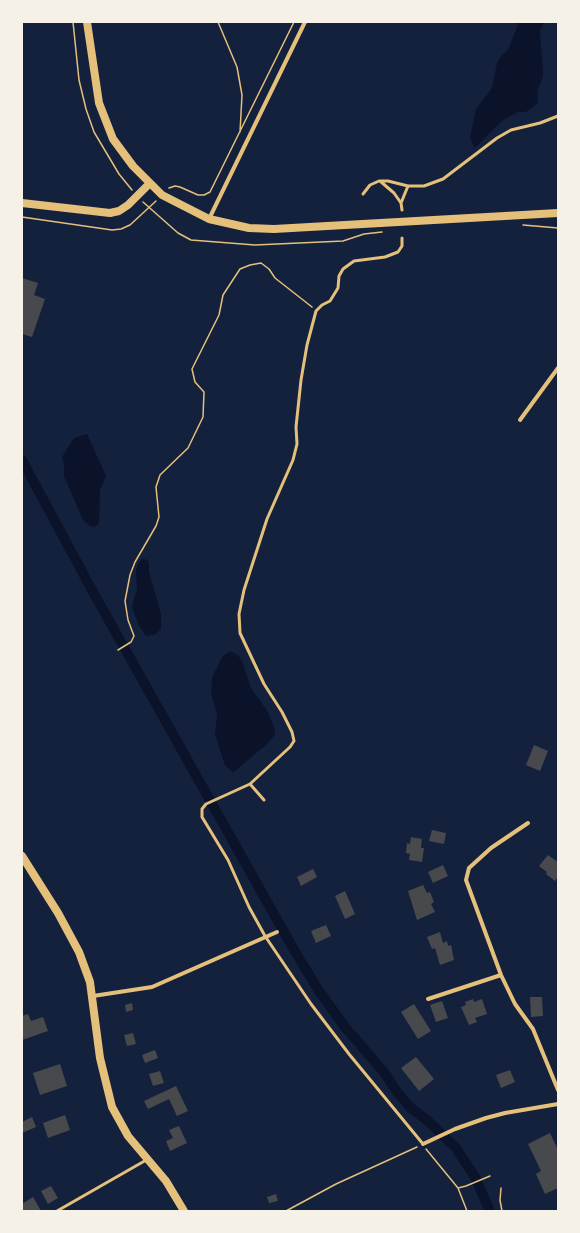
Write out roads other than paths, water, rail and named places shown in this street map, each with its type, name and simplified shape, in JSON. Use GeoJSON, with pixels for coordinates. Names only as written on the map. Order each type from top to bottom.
{"type":"FeatureCollection","features":[{"type":"Feature","properties":{"kind":"main road"},"geometry":{"type":"LineString","coordinates":[[87,22],[94,80],[99,103],[105,121],[117,145],[149,184],[162,195],[209,219],[249,228],[274,229],[558,213]]}},
{"type":"Feature","properties":{"kind":"main road"},"geometry":{"type":"LineString","coordinates":[[22,203],[110,213],[119,211],[138,196],[149,184]]}},
{"type":"Feature","properties":{"kind":"main road"},"geometry":{"type":"LineString","coordinates":[[22,856],[58,912],[79,952],[90,982],[100,1058],[112,1107],[128,1136],[172,1190],[184,1211]]}},
{"type":"Feature","properties":{"kind":"street"},"geometry":{"type":"LineString","coordinates":[[209,219],[305,22]]}},
{"type":"Feature","properties":{"kind":"street"},"geometry":{"type":"LineString","coordinates":[[520,420],[558,368]]}},
{"type":"Feature","properties":{"kind":"street"},"geometry":{"type":"LineString","coordinates":[[528,823],[491,848],[468,868],[466,880],[501,975],[515,1004],[533,1029],[558,1090]]}},
{"type":"Feature","properties":{"kind":"street"},"geometry":{"type":"LineString","coordinates":[[93,996],[152,988],[277,932]]}},
{"type":"Feature","properties":{"kind":"street"},"geometry":{"type":"LineString","coordinates":[[428,999],[501,975]]}},
{"type":"Feature","properties":{"kind":"street"},"geometry":{"type":"LineString","coordinates":[[423,1144],[437,1136],[455,1129],[505,1113],[558,1104]]}},
{"type":"Feature","properties":{"kind":"lane"},"geometry":{"type":"LineString","coordinates":[[362,194],[370,185],[379,181],[388,181],[408,186],[424,186],[443,179],[497,138],[511,130],[540,123],[558,116]]}},
{"type":"Feature","properties":{"kind":"lane"},"geometry":{"type":"LineString","coordinates":[[379,181],[394,193],[401,203],[402,210]]}},
{"type":"Feature","properties":{"kind":"lane"},"geometry":{"type":"LineString","coordinates":[[401,203],[408,186]]}},
{"type":"Feature","properties":{"kind":"lane"},"geometry":{"type":"LineString","coordinates":[[402,238],[402,246],[398,252],[385,257],[354,261],[343,269],[339,276],[338,288],[330,301],[322,305],[316,311],[307,346],[301,380],[296,428],[297,444],[293,460],[257,546],[238,614],[240,633],[264,684],[289,725],[294,741],[290,747],[250,784],[241,789],[227,793],[206,804],[202,809],[202,817],[228,860],[249,907],[266,936],[311,1004],[349,1054],[423,1144]]}},
{"type":"Feature","properties":{"kind":"lane"},"geometry":{"type":"LineString","coordinates":[[250,784],[264,800]]}},
{"type":"Feature","properties":{"kind":"lane"},"geometry":{"type":"LineString","coordinates":[[57,1211],[148,1160]]}},
{"type":"Feature","properties":{"kind":"water"},"geometry":{"type":"Polygon","coordinates":[[[519,22],[544,22],[540,31],[543,73],[542,80],[537,91],[538,103],[526,112],[518,112],[502,121],[475,148],[470,138],[476,109],[492,88],[497,63],[502,55],[508,50],[519,22]]]}},
{"type":"Feature","properties":{"kind":"water"},"geometry":{"type":"Polygon","coordinates":[[[87,434],[106,476],[100,490],[99,523],[95,527],[90,526],[83,520],[64,476],[64,464],[62,457],[74,438],[87,434]]]}},
{"type":"Feature","properties":{"kind":"water"},"geometry":{"type":"Polygon","coordinates":[[[143,559],[148,560],[149,572],[161,614],[161,629],[155,635],[146,636],[138,624],[132,606],[137,589],[136,570],[139,562],[143,559]]]}},
{"type":"Feature","properties":{"kind":"water"},"geometry":{"type":"Polygon","coordinates":[[[230,651],[238,655],[242,661],[251,688],[268,712],[275,730],[274,736],[267,744],[232,772],[225,765],[215,735],[217,715],[211,693],[212,677],[223,656],[230,651]]]}},
{"type":"Feature","properties":{"kind":"waterway"},"geometry":{"type":"LineString","coordinates":[[22,460],[93,592],[293,948],[319,991],[345,1027],[384,1072],[397,1092],[411,1108],[428,1121],[456,1148],[475,1177],[490,1211]]}}]}
